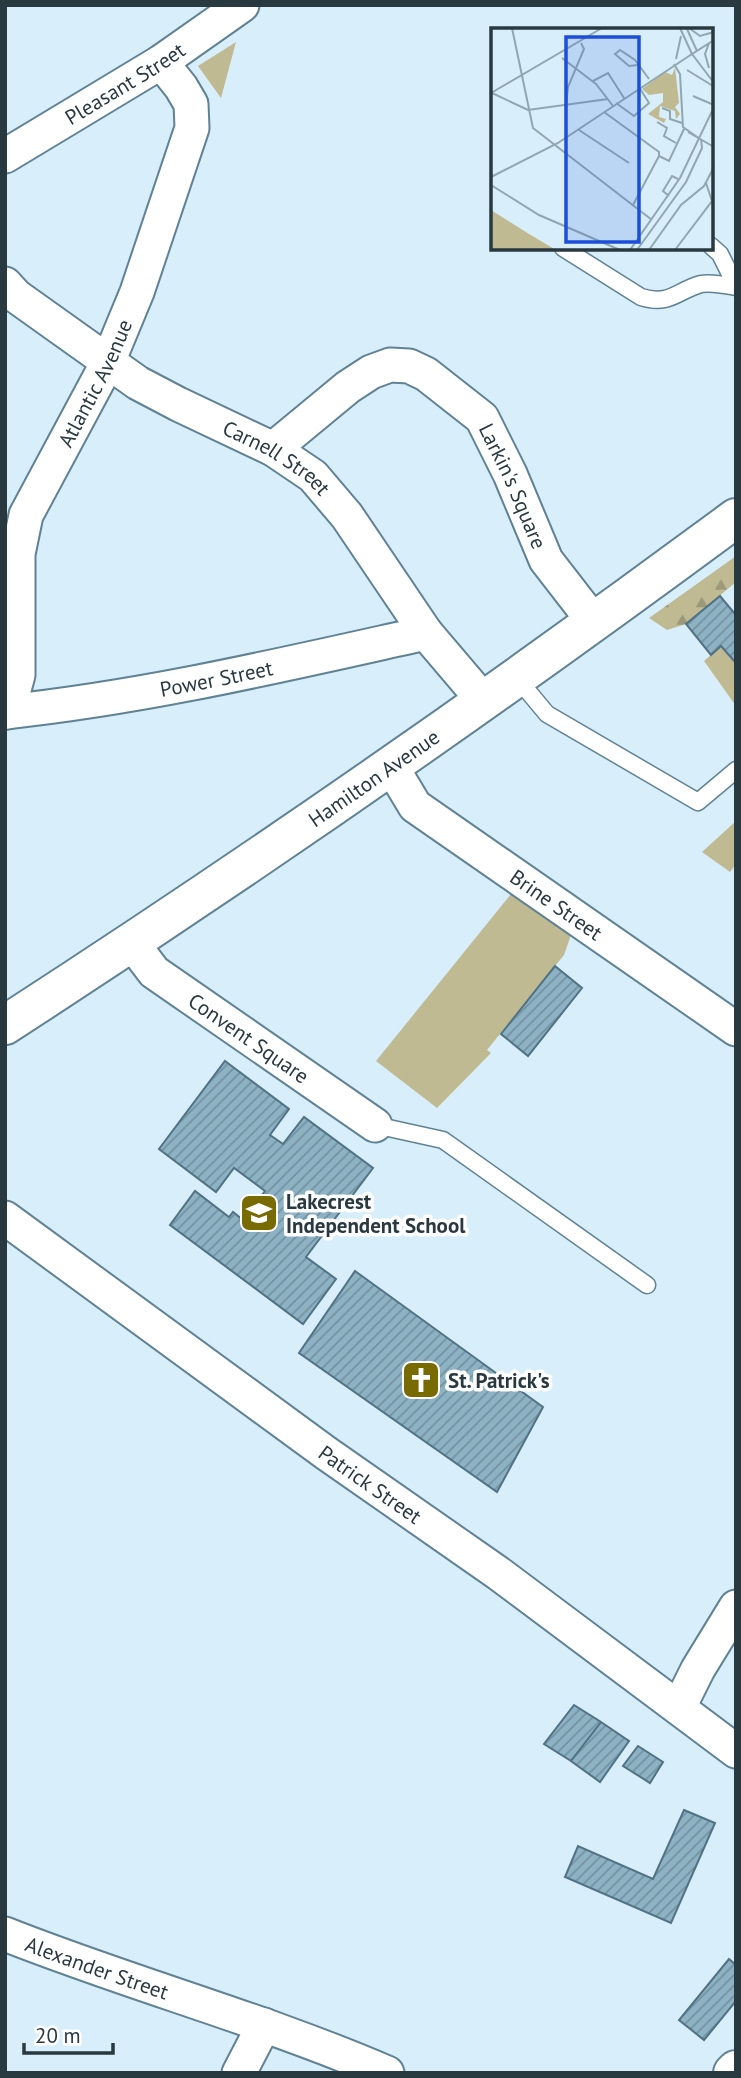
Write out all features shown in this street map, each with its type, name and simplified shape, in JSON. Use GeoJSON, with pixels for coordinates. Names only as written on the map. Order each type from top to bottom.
{"type":"FeatureCollection","features":[{"type":"Feature","properties":{"kind":"street","name":"Pleasant Street"},"geometry":{"type":"LineString","coordinates":[[5,156],[161,62],[242,5]]}},
{"type":"Feature","properties":{"kind":"street","name":"Atlantic Avenue"},"geometry":{"type":"LineString","coordinates":[[7,712],[18,676],[18,554],[26,515],[108,362],[136,292],[192,128],[191,104],[161,62]]}},
{"type":"Feature","properties":{"kind":"street","name":"Carnell Street"},"geometry":{"type":"LineString","coordinates":[[5,284],[16,296],[138,383],[274,449],[313,476],[347,516],[426,633],[483,700]]}},
{"type":"Feature","properties":{"kind":"street","name":"Larkin's Square"},"geometry":{"type":"LineString","coordinates":[[274,449],[348,387],[371,372],[390,365],[409,366],[426,374],[482,418],[510,474],[546,560],[594,622]]}},
{"type":"Feature","properties":{"kind":"street","name":"Hamilton Avenue"},"geometry":{"type":"LineString","coordinates":[[5,1025],[132,943],[391,766],[736,517]]}},
{"type":"Feature","properties":{"kind":"street","name":"Power Street"},"geometry":{"type":"LineString","coordinates":[[7,712],[109,699],[426,633]]}},
{"type":"Feature","properties":{"kind":"street","name":"Brine Street"},"geometry":{"type":"LineString","coordinates":[[391,766],[415,806],[736,1028]]}},
{"type":"Feature","properties":{"kind":"street","name":"Convent Square"},"geometry":{"type":"LineString","coordinates":[[132,943],[154,972],[375,1125]]}},
{"type":"Feature","properties":{"kind":"street","name":"Patrick Street"},"geometry":{"type":"LineString","coordinates":[[5,1218],[326,1453],[498,1573],[736,1751]]}},
{"type":"Feature","properties":{"kind":"street"},"geometry":{"type":"LineString","coordinates":[[679,1707],[698,1669],[736,1607]]}},
{"type":"Feature","properties":{"kind":"street","name":"Alexander Street"},"geometry":{"type":"LineString","coordinates":[[5,1934],[184,2000],[316,2043],[387,2073]]}},
{"type":"Feature","properties":{"kind":"street"},"geometry":{"type":"LineString","coordinates":[[239,2073],[264,2025]]}},
{"type":"Feature","properties":{"kind":"lane"},"geometry":{"type":"LineString","coordinates":[[713,248],[720,254],[736,286]]}},
{"type":"Feature","properties":{"kind":"lane"},"geometry":{"type":"LineString","coordinates":[[567,250],[641,297],[653,301],[676,297],[704,284],[736,286]]}},
{"type":"Feature","properties":{"kind":"lane"},"geometry":{"type":"LineString","coordinates":[[516,677],[547,713],[698,802],[736,770]]}},
{"type":"Feature","properties":{"kind":"lane"},"geometry":{"type":"LineString","coordinates":[[375,1125],[443,1140],[647,1285]]}},
{"type":"Feature","properties":{"kind":"green space"},"geometry":{"type":"Polygon","coordinates":[[[236,42],[221,98],[198,66],[236,42]]]}},
{"type":"Feature","properties":{"kind":"green space"},"geometry":{"type":"Polygon","coordinates":[[[736,556],[736,582],[686,624],[667,630],[649,618],[736,556]]]}},
{"type":"Feature","properties":{"kind":"green space"},"geometry":{"type":"Polygon","coordinates":[[[721,646],[736,663],[736,706],[704,661],[721,646]]]}},
{"type":"Feature","properties":{"kind":"green space"},"geometry":{"type":"Polygon","coordinates":[[[736,821],[736,864],[730,872],[702,852],[736,821]]]}},
{"type":"Feature","properties":{"kind":"green space"},"geometry":{"type":"Polygon","coordinates":[[[511,894],[571,935],[564,955],[487,1050],[491,1053],[437,1108],[376,1061],[511,894]]]}},
{"type":"Feature","properties":{"kind":"building"},"geometry":{"type":"Polygon","coordinates":[[[720,596],[736,615],[736,663],[721,646],[711,655],[686,624],[720,596]]]}},
{"type":"Feature","properties":{"kind":"building"},"geometry":{"type":"Polygon","coordinates":[[[555,966],[582,988],[528,1056],[501,1034],[555,966]]]}},
{"type":"Feature","properties":{"kind":"building"},"geometry":{"type":"Polygon","coordinates":[[[225,1061],[289,1109],[270,1135],[283,1144],[304,1117],[373,1168],[306,1257],[336,1279],[303,1324],[170,1225],[195,1191],[229,1217],[233,1212],[243,1220],[265,1191],[234,1168],[216,1192],[159,1149],[225,1061]]]}},
{"type":"Feature","properties":{"kind":"building","name":"St. Patrick's"},"geometry":{"type":"Polygon","coordinates":[[[355,1271],[543,1407],[497,1492],[299,1353],[355,1271]]]}},
{"type":"Feature","properties":{"kind":"building"},"geometry":{"type":"Polygon","coordinates":[[[574,1705],[601,1722],[571,1761],[544,1744],[574,1705]]]}},
{"type":"Feature","properties":{"kind":"building"},"geometry":{"type":"Polygon","coordinates":[[[601,1722],[629,1741],[600,1782],[571,1761],[601,1722]]]}},
{"type":"Feature","properties":{"kind":"building"},"geometry":{"type":"Polygon","coordinates":[[[638,1746],[663,1762],[650,1783],[623,1766],[638,1746]]]}},
{"type":"Feature","properties":{"kind":"building"},"geometry":{"type":"Polygon","coordinates":[[[684,1810],[715,1823],[671,1923],[565,1877],[578,1846],[653,1879],[684,1810]]]}},
{"type":"Feature","properties":{"kind":"building"},"geometry":{"type":"Polygon","coordinates":[[[729,1959],[736,1965],[736,2001],[704,2040],[679,2020],[729,1959]]]}},
{"type":"Feature","properties":{"kind":"place","name":"Lakecrest Independent School"},"geometry":{"type":"Point","coordinates":[259,1213]}},
{"type":"Feature","properties":{"kind":"place","name":"St. Patrick's"},"geometry":{"type":"Point","coordinates":[421,1380]}}]}
